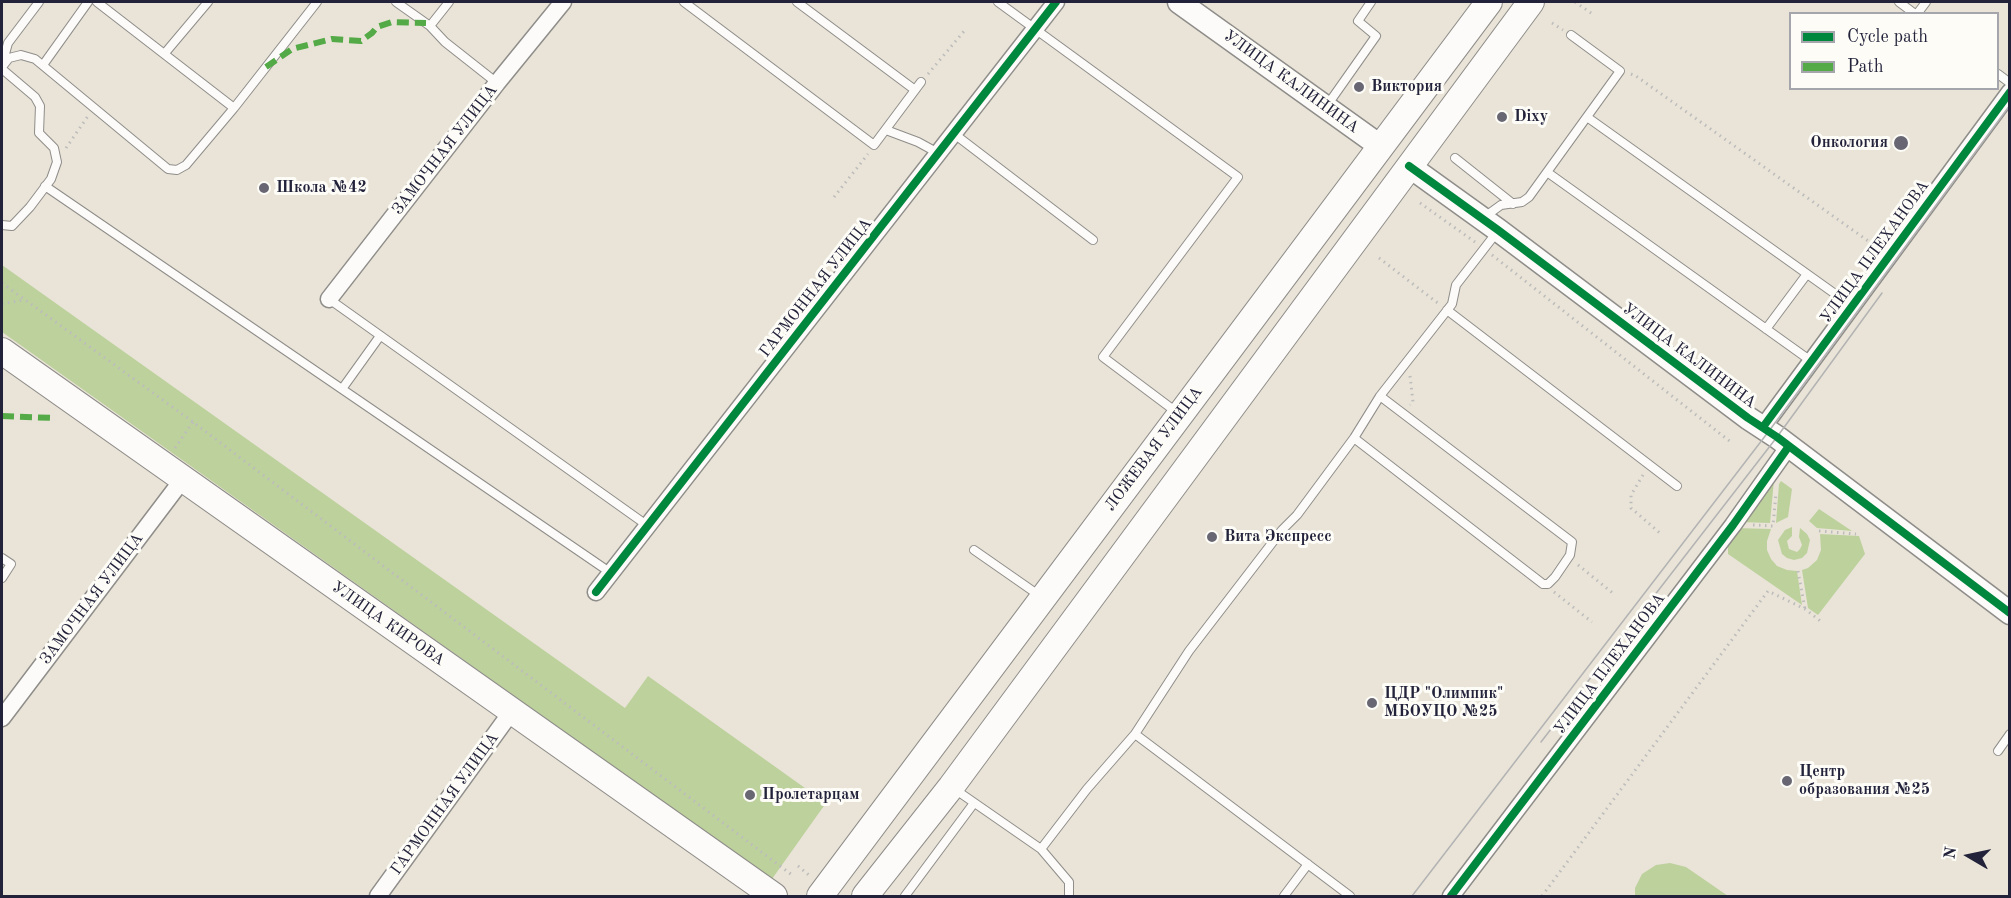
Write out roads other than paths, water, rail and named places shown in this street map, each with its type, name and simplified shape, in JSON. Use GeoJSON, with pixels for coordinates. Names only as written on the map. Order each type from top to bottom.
{"type":"FeatureCollection","features":[{"type":"Feature","properties":{"kind":"main road","name":"ЛОЖЕВАЯ УЛИЦА"},"geometry":{"type":"LineString","coordinates":[[818,889],[1043,598],[1489,2]]}},
{"type":"Feature","properties":{"kind":"main road"},"geometry":{"type":"LineString","coordinates":[[865,897],[951,787],[1531,2]]}},
{"type":"Feature","properties":{"kind":"main road","name":"УЛИЦА КАЛИНИНА"},"geometry":{"type":"LineString","coordinates":[[1380,146],[1409,166]]}},
{"type":"Feature","properties":{"kind":"main road","name":"УЛИЦА КИРОВА"},"geometry":{"type":"LineString","coordinates":[[2,351],[774,897]]}},
{"type":"Feature","properties":{"kind":"street","name":"ЗАМОЧНАЯ УЛИЦА"},"geometry":{"type":"LineString","coordinates":[[329,299],[563,2]]}},
{"type":"Feature","properties":{"kind":"street","name":"ГАРМОННАЯ УЛИЦА"},"geometry":{"type":"LineString","coordinates":[[596,592],[1056,2]]}},
{"type":"Feature","properties":{"kind":"street","name":"УЛИЦА КАЛИНИНА"},"geometry":{"type":"LineString","coordinates":[[1179,2],[1380,146]]}},
{"type":"Feature","properties":{"kind":"street","name":"УЛИЦА ПЛЕХАНОВА"},"geometry":{"type":"LineString","coordinates":[[1763,427],[2010,92]]}},
{"type":"Feature","properties":{"kind":"street","name":"УЛИЦА КАЛИНИНА"},"geometry":{"type":"LineString","coordinates":[[1409,166],[1789,446],[2010,613]]}},
{"type":"Feature","properties":{"kind":"street","name":"УЛИЦА ПЛЕХАНОВА"},"geometry":{"type":"LineString","coordinates":[[1451,897],[1733,525],[1789,446]]}},
{"type":"Feature","properties":{"kind":"street","name":"ЗАМОЧНАЯ УЛИЦА"},"geometry":{"type":"LineString","coordinates":[[2,718],[183,479]]}},
{"type":"Feature","properties":{"kind":"street","name":"ГАРМОННАЯ УЛИЦА"},"geometry":{"type":"LineString","coordinates":[[378,897],[512,711]]}},
{"type":"Feature","properties":{"kind":"lane"},"geometry":{"type":"LineString","coordinates":[[2,67],[8,43],[39,2]]}},
{"type":"Feature","properties":{"kind":"lane"},"geometry":{"type":"LineString","coordinates":[[43,65],[88,2]]}},
{"type":"Feature","properties":{"kind":"lane"},"geometry":{"type":"LineString","coordinates":[[97,2],[234,108]]}},
{"type":"Feature","properties":{"kind":"lane"},"geometry":{"type":"LineString","coordinates":[[165,53],[208,2]]}},
{"type":"Feature","properties":{"kind":"lane"},"geometry":{"type":"LineString","coordinates":[[2,67],[9,58],[21,55],[35,59],[168,169],[177,170],[186,165],[234,108],[317,2]]}},
{"type":"Feature","properties":{"kind":"lane"},"geometry":{"type":"LineString","coordinates":[[396,2],[430,26],[445,42],[497,83]]}},
{"type":"Feature","properties":{"kind":"lane"},"geometry":{"type":"LineString","coordinates":[[430,26],[449,2]]}},
{"type":"Feature","properties":{"kind":"lane"},"geometry":{"type":"LineString","coordinates":[[684,2],[874,145],[921,82]]}},
{"type":"Feature","properties":{"kind":"lane"},"geometry":{"type":"LineString","coordinates":[[797,2],[915,90]]}},
{"type":"Feature","properties":{"kind":"lane"},"geometry":{"type":"LineString","coordinates":[[998,2],[1238,177],[1103,357],[1179,414]]}},
{"type":"Feature","properties":{"kind":"lane"},"geometry":{"type":"LineString","coordinates":[[1326,106],[1376,36],[1358,21],[1371,2]]}},
{"type":"Feature","properties":{"kind":"lane"},"geometry":{"type":"LineString","coordinates":[[1899,2],[1913,12]]}},
{"type":"Feature","properties":{"kind":"lane"},"geometry":{"type":"LineString","coordinates":[[1041,849],[1087,789],[1135,734],[1188,651],[1282,530],[1297,515],[1354,438],[1380,396],[1452,304],[1456,285],[1484,249],[1490,224],[1501,205],[1522,202],[1529,197],[1620,71],[1570,35]]}},
{"type":"Feature","properties":{"kind":"lane"},"geometry":{"type":"LineString","coordinates":[[2,67],[35,97],[40,106],[39,133],[54,148],[57,162],[51,178],[30,207],[12,225],[2,225]]}},
{"type":"Feature","properties":{"kind":"lane"},"geometry":{"type":"LineString","coordinates":[[1587,117],[1852,306]]}},
{"type":"Feature","properties":{"kind":"lane"},"geometry":{"type":"LineString","coordinates":[[886,130],[918,142],[938,153]]}},
{"type":"Feature","properties":{"kind":"lane"},"geometry":{"type":"LineString","coordinates":[[953,133],[1093,240]]}},
{"type":"Feature","properties":{"kind":"lane"},"geometry":{"type":"LineString","coordinates":[[1455,158],[1513,204]]}},
{"type":"Feature","properties":{"kind":"lane"},"geometry":{"type":"LineString","coordinates":[[1547,172],[1811,361]]}},
{"type":"Feature","properties":{"kind":"lane"},"geometry":{"type":"LineString","coordinates":[[45,186],[611,573]]}},
{"type":"Feature","properties":{"kind":"lane"},"geometry":{"type":"LineString","coordinates":[[1766,329],[1807,274]]}},
{"type":"Feature","properties":{"kind":"lane"},"geometry":{"type":"LineString","coordinates":[[329,299],[648,527]]}},
{"type":"Feature","properties":{"kind":"lane"},"geometry":{"type":"LineString","coordinates":[[1447,310],[1677,486]]}},
{"type":"Feature","properties":{"kind":"lane"},"geometry":{"type":"LineString","coordinates":[[342,389],[380,336]]}},
{"type":"Feature","properties":{"kind":"lane"},"geometry":{"type":"LineString","coordinates":[[1354,438],[1543,584],[1550,582],[1568,558],[1572,542],[1380,396]]}},
{"type":"Feature","properties":{"kind":"lane"},"geometry":{"type":"LineString","coordinates":[[975,550],[1043,598]]}},
{"type":"Feature","properties":{"kind":"lane"},"geometry":{"type":"LineString","coordinates":[[2,558],[11,564],[2,578]]}},
{"type":"Feature","properties":{"kind":"lane"},"geometry":{"type":"LineString","coordinates":[[1135,734],[1350,897]]}},
{"type":"Feature","properties":{"kind":"lane"},"geometry":{"type":"LineString","coordinates":[[1998,751],[2010,734]]}},
{"type":"Feature","properties":{"kind":"lane"},"geometry":{"type":"LineString","coordinates":[[951,787],[1041,849],[1070,882],[1069,897]]}},
{"type":"Feature","properties":{"kind":"lane"},"geometry":{"type":"LineString","coordinates":[[905,897],[974,803]]}},
{"type":"Feature","properties":{"kind":"lane"},"geometry":{"type":"LineString","coordinates":[[1284,897],[1308,864]]}},
{"type":"Feature","properties":{"kind":"tram line"},"geometry":{"type":"LineString","coordinates":[[1412,896],[1769,431],[2010,105]]}},
{"type":"Feature","properties":{"kind":"tram line"},"geometry":{"type":"LineString","coordinates":[[1541,742],[1777,437],[1882,293]]}},
{"type":"Feature","properties":{"kind":"place","name":"Виктория"},"geometry":{"type":"Point","coordinates":[1359,87]}},
{"type":"Feature","properties":{"kind":"place","name":"Dixy"},"geometry":{"type":"Point","coordinates":[1502,117]}},
{"type":"Feature","properties":{"kind":"place","name":"Онкология"},"geometry":{"type":"Point","coordinates":[1901,143]}},
{"type":"Feature","properties":{"kind":"place","name":"Школа №42"},"geometry":{"type":"Point","coordinates":[264,188]}},
{"type":"Feature","properties":{"kind":"place","name":"Вита Экспресс"},"geometry":{"type":"Point","coordinates":[1212,537]}},
{"type":"Feature","properties":{"kind":"place","name":"ЦДР \"Олимпик\" МБОУЦО №25"},"geometry":{"type":"Point","coordinates":[1372,703]}},
{"type":"Feature","properties":{"kind":"place","name":"Центр образования №25"},"geometry":{"type":"Point","coordinates":[1787,781]}},
{"type":"Feature","properties":{"kind":"place","name":"Пролетарцам"},"geometry":{"type":"Point","coordinates":[750,795]}}]}
